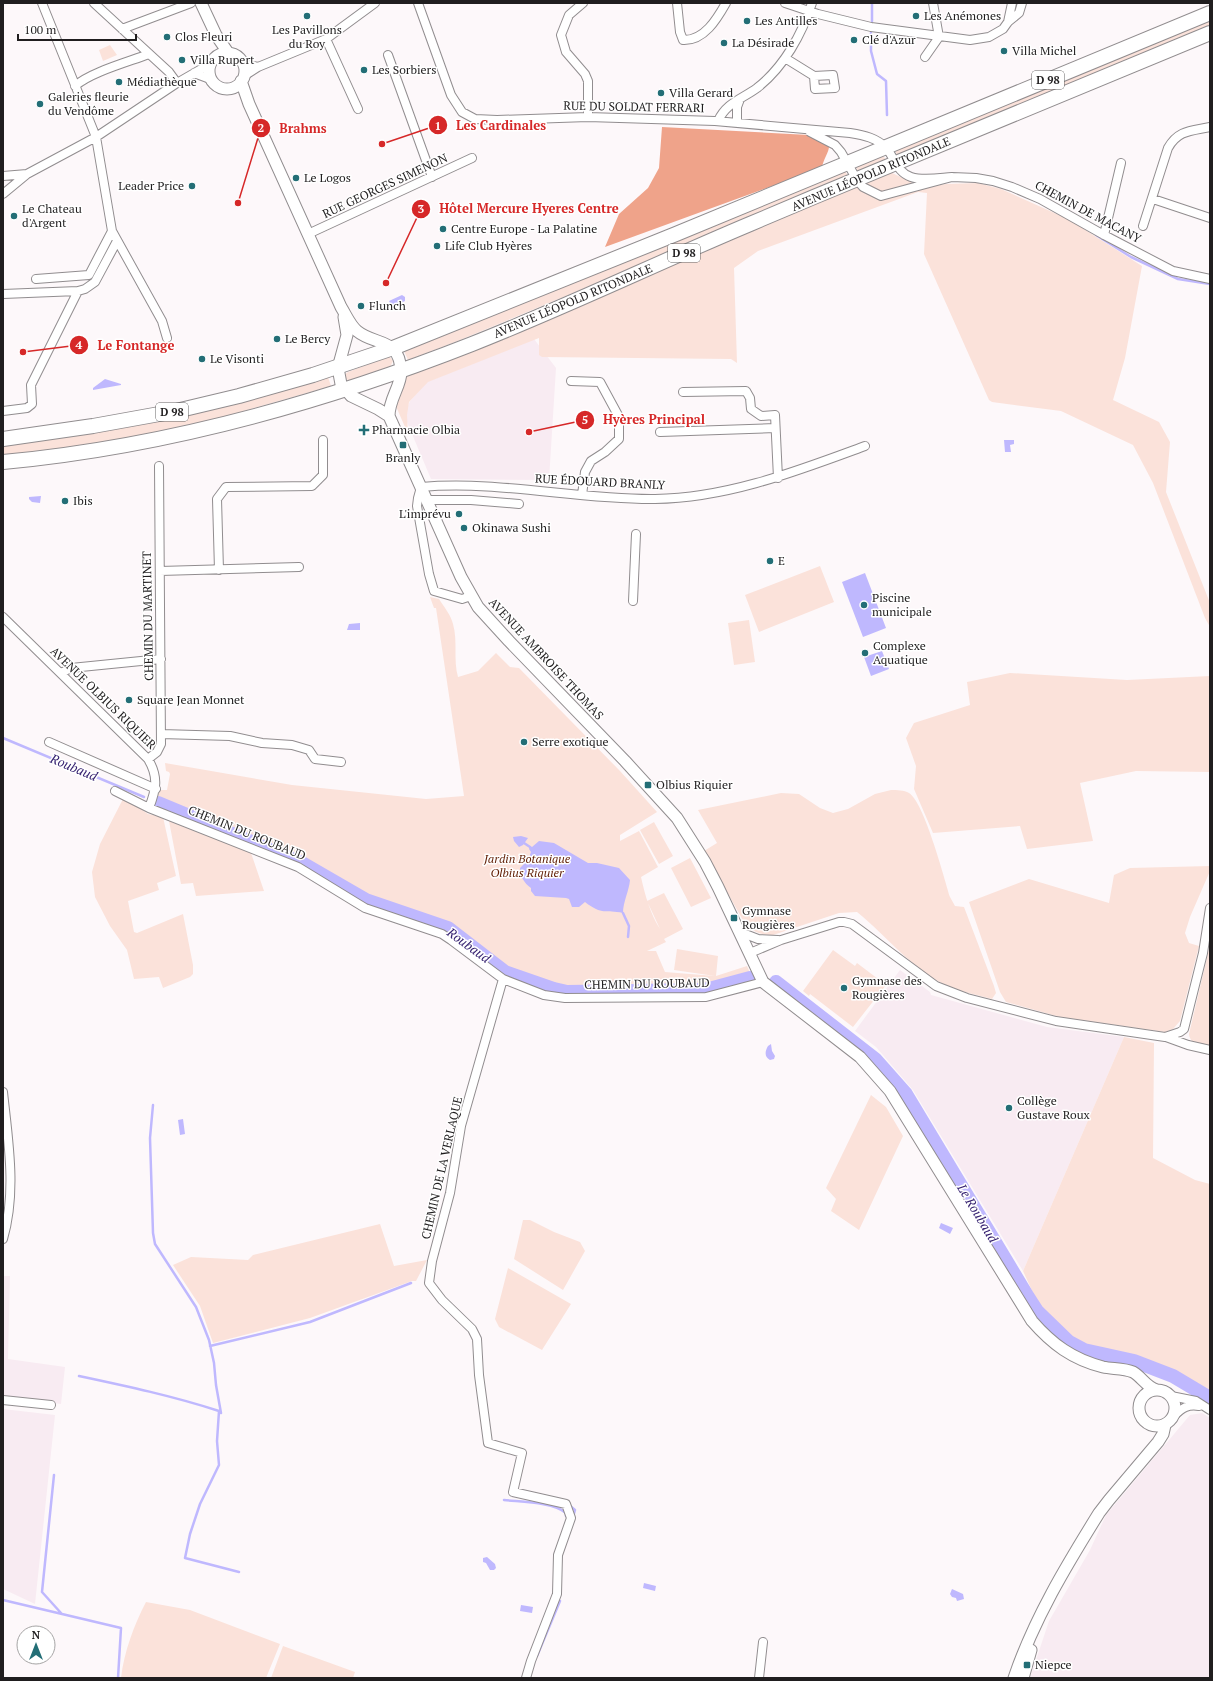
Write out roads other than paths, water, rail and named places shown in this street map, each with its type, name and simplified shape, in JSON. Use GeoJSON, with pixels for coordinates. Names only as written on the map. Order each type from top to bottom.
{"type":"FeatureCollection","features":[{"type":"Feature","properties":{"kind":"highway","name":"AVENUE LÉOPOLD RITONDALE"},"geometry":{"type":"LineString","coordinates":[[3,439],[93,426],[176,411],[240,396],[338,368],[393,348],[886,148],[1210,13]]}},
{"type":"Feature","properties":{"kind":"highway","name":"AVENUE LÉOPOLD RITONDALE"},"geometry":{"type":"LineString","coordinates":[[3,462],[88,451],[148,440],[243,419],[344,390],[401,370],[480,341],[749,224],[1210,33]]}},
{"type":"Feature","properties":{"kind":"street"},"geometry":{"type":"LineString","coordinates":[[42,3],[96,137],[112,231],[162,321],[167,338]]}},
{"type":"Feature","properties":{"kind":"street"},"geometry":{"type":"LineString","coordinates":[[94,3],[169,72],[177,83]]}},
{"type":"Feature","properties":{"kind":"street"},"geometry":{"type":"LineString","coordinates":[[122,29],[191,3]]}},
{"type":"Feature","properties":{"kind":"street"},"geometry":{"type":"LineString","coordinates":[[201,3],[216,35],[229,54]]}},
{"type":"Feature","properties":{"kind":"street"},"geometry":{"type":"LineString","coordinates":[[194,73],[210,79],[217,86],[226,89],[231,88],[258,67],[326,39],[375,3]]}},
{"type":"Feature","properties":{"kind":"street","name":"RUE DU SOLDAT FERRARI"},"geometry":{"type":"LineString","coordinates":[[418,3],[451,95],[462,112],[476,119],[496,120],[588,116],[718,121],[857,134],[870,138],[886,148],[895,163]]}},
{"type":"Feature","properties":{"kind":"street"},"geometry":{"type":"LineString","coordinates":[[583,3],[570,15],[561,35],[566,52],[588,81],[588,116]]}},
{"type":"Feature","properties":{"kind":"street"},"geometry":{"type":"LineString","coordinates":[[677,3],[680,32],[683,40],[690,41],[707,31],[716,20],[726,3]]}},
{"type":"Feature","properties":{"kind":"street"},"geometry":{"type":"LineString","coordinates":[[785,3],[810,7],[871,27],[970,40],[989,36],[1004,29],[1008,22],[1012,3]]}},
{"type":"Feature","properties":{"kind":"street"},"geometry":{"type":"LineString","coordinates":[[925,57],[939,36],[933,3]]}},
{"type":"Feature","properties":{"kind":"street"},"geometry":{"type":"LineString","coordinates":[[1008,22],[1019,13],[1022,3]]}},
{"type":"Feature","properties":{"kind":"street"},"geometry":{"type":"LineString","coordinates":[[718,121],[725,109],[758,87],[784,58],[802,30],[810,7]]}},
{"type":"Feature","properties":{"kind":"street"},"geometry":{"type":"LineString","coordinates":[[210,79],[209,74],[213,61],[216,35]]}},
{"type":"Feature","properties":{"kind":"street"},"geometry":{"type":"LineString","coordinates":[[326,39],[358,109]]}},
{"type":"Feature","properties":{"kind":"street"},"geometry":{"type":"LineString","coordinates":[[76,86],[80,81],[149,54]]}},
{"type":"Feature","properties":{"kind":"street"},"geometry":{"type":"LineString","coordinates":[[5,190],[27,174],[96,137],[222,54],[229,54],[237,57],[243,64],[258,67]]}},
{"type":"Feature","properties":{"kind":"street"},"geometry":{"type":"LineString","coordinates":[[388,55],[432,178]]}},
{"type":"Feature","properties":{"kind":"street"},"geometry":{"type":"LineString","coordinates":[[784,58],[814,76]]}},
{"type":"Feature","properties":{"kind":"street"},"geometry":{"type":"LineString","coordinates":[[243,64],[243,79],[249,104],[341,307],[352,326],[357,331],[393,348],[401,370],[401,377],[391,400],[389,416],[378,409],[350,396],[344,390],[338,374],[338,368],[347,335],[347,327],[341,307]]}},
{"type":"Feature","properties":{"kind":"street"},"geometry":{"type":"LineString","coordinates":[[231,88],[249,104]]}},
{"type":"Feature","properties":{"kind":"street"},"geometry":{"type":"LineString","coordinates":[[737,123],[737,107],[740,99]]}},
{"type":"Feature","properties":{"kind":"street"},"geometry":{"type":"LineString","coordinates":[[1143,226],[1153,199],[1168,148],[1173,139],[1181,133],[1210,127]]}},
{"type":"Feature","properties":{"kind":"street","name":"RUE DU SOLDAT FERRARI"},"geometry":{"type":"LineString","coordinates":[[804,129],[835,145],[841,152],[846,164],[857,180]]}},
{"type":"Feature","properties":{"kind":"street","name":"RUE GEORGES SIMENON"},"geometry":{"type":"LineString","coordinates":[[308,234],[432,178],[472,158]]}},
{"type":"Feature","properties":{"kind":"street","name":"CHEMIN DE MACANY"},"geometry":{"type":"LineString","coordinates":[[895,163],[902,171],[911,177],[976,178],[1012,187],[1063,211],[1104,235],[1173,271],[1210,279]]}},
{"type":"Feature","properties":{"kind":"street"},"geometry":{"type":"LineString","coordinates":[[1104,235],[1121,163]]}},
{"type":"Feature","properties":{"kind":"street"},"geometry":{"type":"LineString","coordinates":[[5,190],[8,185],[3,177],[27,174]]}},
{"type":"Feature","properties":{"kind":"street","name":"CHEMIN DE MACANY"},"geometry":{"type":"LineString","coordinates":[[857,180],[863,187],[881,196],[952,178]]}},
{"type":"Feature","properties":{"kind":"street"},"geometry":{"type":"LineString","coordinates":[[1153,199],[1210,218]]}},
{"type":"Feature","properties":{"kind":"street"},"geometry":{"type":"LineString","coordinates":[[36,278],[89,275],[112,231]]}},
{"type":"Feature","properties":{"kind":"street"},"geometry":{"type":"LineString","coordinates":[[3,294],[78,291],[85,289],[95,282],[117,241]]}},
{"type":"Feature","properties":{"kind":"street"},"geometry":{"type":"LineString","coordinates":[[3,411],[27,408],[32,404],[31,385],[78,291]]}},
{"type":"Feature","properties":{"kind":"street"},"geometry":{"type":"LineString","coordinates":[[571,381],[600,382],[619,417],[620,439],[605,452],[591,461],[585,472],[582,495]]}},
{"type":"Feature","properties":{"kind":"street"},"geometry":{"type":"LineString","coordinates":[[683,392],[746,391],[750,398],[751,409],[761,416],[774,415],[778,478]]}},
{"type":"Feature","properties":{"kind":"street","name":"AVENUE AMBROISE THOMAS"},"geometry":{"type":"LineString","coordinates":[[389,416],[428,500],[461,577],[471,596],[487,618],[673,813],[705,862],[763,982]]}},
{"type":"Feature","properties":{"kind":"street"},"geometry":{"type":"LineString","coordinates":[[660,432],[775,428]]}},
{"type":"Feature","properties":{"kind":"street"},"geometry":{"type":"LineString","coordinates":[[219,570],[217,499],[226,487],[312,486],[323,475],[323,440]]}},
{"type":"Feature","properties":{"kind":"street","name":"RUE ÉDOUARD BRANLY"},"geometry":{"type":"LineString","coordinates":[[421,487],[473,486],[582,495],[655,499],[704,495],[778,478],[866,446]]}},
{"type":"Feature","properties":{"kind":"street","name":"CHEMIN DU MARTINET"},"geometry":{"type":"LineString","coordinates":[[148,758],[157,752],[161,744],[159,466]]}},
{"type":"Feature","properties":{"kind":"street"},"geometry":{"type":"LineString","coordinates":[[421,487],[417,506],[429,574],[434,591],[462,598],[471,596]]}},
{"type":"Feature","properties":{"kind":"street"},"geometry":{"type":"LineString","coordinates":[[428,500],[471,500],[519,504]]}},
{"type":"Feature","properties":{"kind":"street"},"geometry":{"type":"LineString","coordinates":[[633,601],[636,534]]}},
{"type":"Feature","properties":{"kind":"street"},"geometry":{"type":"LineString","coordinates":[[160,572],[299,567]]}},
{"type":"Feature","properties":{"kind":"street","name":"AVENUE OLBIUS RIQUIER"},"geometry":{"type":"LineString","coordinates":[[3,618],[148,758],[154,770],[156,789],[149,808]]}},
{"type":"Feature","properties":{"kind":"street"},"geometry":{"type":"LineString","coordinates":[[60,673],[71,668],[161,659]]}},
{"type":"Feature","properties":{"kind":"street"},"geometry":{"type":"LineString","coordinates":[[161,734],[230,736],[262,742],[292,745],[309,750],[315,759],[342,762]]}},
{"type":"Feature","properties":{"kind":"street"},"geometry":{"type":"LineString","coordinates":[[49,742],[156,789]]}},
{"type":"Feature","properties":{"kind":"street","name":"CHEMIN DU ROUBAUD"},"geometry":{"type":"LineString","coordinates":[[115,791],[149,808],[298,867],[365,908],[442,934],[503,979],[544,995],[566,998],[706,998],[763,982]]}},
{"type":"Feature","properties":{"kind":"street"},"geometry":{"type":"LineString","coordinates":[[1165,1037],[1180,1032],[1184,1029],[1202,953],[1210,908]]}},
{"type":"Feature","properties":{"kind":"street"},"geometry":{"type":"LineString","coordinates":[[748,950],[839,922],[848,922],[936,986],[952,993],[997,1007],[1056,1021],[1165,1037],[1188,1045],[1210,1050]]}},
{"type":"Feature","properties":{"kind":"street"},"geometry":{"type":"LineString","coordinates":[[740,932],[758,939],[781,940]]}},
{"type":"Feature","properties":{"kind":"street"},"geometry":{"type":"LineString","coordinates":[[748,950],[758,939]]}},
{"type":"Feature","properties":{"kind":"street","name":"CHEMIN DE LA VERLAQUE"},"geometry":{"type":"LineString","coordinates":[[503,979],[461,1126],[450,1194],[432,1261],[429,1283],[442,1300],[472,1329],[477,1338],[478,1374],[488,1443],[522,1453],[513,1492],[566,1504],[571,1518],[558,1555],[557,1594],[526,1678]]}},
{"type":"Feature","properties":{"kind":"street"},"geometry":{"type":"LineString","coordinates":[[763,982],[860,1057],[890,1091],[1020,1304],[1045,1336],[1060,1349],[1080,1359],[1115,1369],[1129,1375],[1134,1379],[1140,1390],[1140,1413],[1142,1418],[1148,1424],[1152,1435],[1152,1441],[1145,1456]]}},
{"type":"Feature","properties":{"kind":"street"},"geometry":{"type":"LineString","coordinates":[[3,1092],[10,1157],[11,1193],[7,1224],[3,1238]]}},
{"type":"Feature","properties":{"kind":"street"},"geometry":{"type":"LineString","coordinates":[[1115,1369],[1131,1371],[1148,1386],[1157,1390],[1165,1391],[1171,1396],[1176,1404],[1175,1415]]}},
{"type":"Feature","properties":{"kind":"street"},"geometry":{"type":"LineString","coordinates":[[1140,1401],[1148,1392],[1157,1390]]}},
{"type":"Feature","properties":{"kind":"street"},"geometry":{"type":"LineString","coordinates":[[1171,1396],[1196,1401],[1209,1409]]}},
{"type":"Feature","properties":{"kind":"street"},"geometry":{"type":"LineString","coordinates":[[3,1400],[51,1405]]}},
{"type":"Feature","properties":{"kind":"street"},"geometry":{"type":"LineString","coordinates":[[1148,1424],[1157,1427],[1164,1425],[1172,1420],[1182,1409],[1190,1405],[1209,1409]]}},
{"type":"Feature","properties":{"kind":"street"},"geometry":{"type":"LineString","coordinates":[[1014,1678],[1025,1649],[1048,1598],[1099,1513],[1161,1437],[1164,1425]]}},
{"type":"Feature","properties":{"kind":"street"},"geometry":{"type":"LineString","coordinates":[[1022,1678],[1036,1634],[1040,1615]]}},
{"type":"Feature","properties":{"kind":"street"},"geometry":{"type":"LineString","coordinates":[[759,1678],[763,1642]]}},
{"type":"Feature","properties":{"kind":"waterway"},"geometry":{"type":"LineString","coordinates":[[872,3],[872,21]]}},
{"type":"Feature","properties":{"kind":"waterway"},"geometry":{"type":"LineString","coordinates":[[871,33],[871,51],[877,74],[886,81],[887,115]]}},
{"type":"Feature","properties":{"kind":"waterway"},"geometry":{"type":"LineString","coordinates":[[1096,235],[1131,257],[1178,279],[1210,284]]}},
{"type":"Feature","properties":{"kind":"waterway","name":"Roubaud"},"geometry":{"type":"LineString","coordinates":[[3,738],[144,797]]}},
{"type":"Feature","properties":{"kind":"waterway","name":"Roubaud"},"geometry":{"type":"LineString","coordinates":[[158,803],[302,863],[366,900],[448,928],[505,972],[554,989],[567,992],[697,990],[709,989],[750,978]]}},
{"type":"Feature","properties":{"kind":"waterway"},"geometry":{"type":"LineString","coordinates":[[524,843],[530,847]]}},
{"type":"Feature","properties":{"kind":"waterway"},"geometry":{"type":"LineString","coordinates":[[623,913],[629,926],[628,937]]}},
{"type":"Feature","properties":{"kind":"waterway","name":"Le Roubaud"},"geometry":{"type":"LineString","coordinates":[[776,982],[875,1059],[906,1094],[1037,1311],[1069,1342],[1084,1350],[1134,1361],[1173,1376],[1210,1398]]}},
{"type":"Feature","properties":{"kind":"waterway"},"geometry":{"type":"LineString","coordinates":[[153,1105],[150,1138],[153,1233],[155,1244],[196,1307],[209,1340],[214,1363],[221,1413],[219,1411],[217,1441],[219,1465],[200,1504],[190,1534],[185,1558],[239,1572]]}},
{"type":"Feature","properties":{"kind":"waterway"},"geometry":{"type":"LineString","coordinates":[[210,1346],[310,1322],[411,1283]]}},
{"type":"Feature","properties":{"kind":"waterway"},"geometry":{"type":"LineString","coordinates":[[79,1376],[167,1396],[219,1411]]}},
{"type":"Feature","properties":{"kind":"waterway"},"geometry":{"type":"LineString","coordinates":[[54,1475],[42,1592],[61,1613]]}},
{"type":"Feature","properties":{"kind":"waterway"},"geometry":{"type":"LineString","coordinates":[[504,1500],[536,1503],[553,1507],[566,1513],[566,1516]]}},
{"type":"Feature","properties":{"kind":"waterway"},"geometry":{"type":"LineString","coordinates":[[569,1505],[575,1510],[573,1517]]}},
{"type":"Feature","properties":{"kind":"waterway"},"geometry":{"type":"LineString","coordinates":[[3,1600],[121,1628],[118,1678]]}},
{"type":"Feature","properties":{"kind":"waterway"},"geometry":{"type":"LineString","coordinates":[[537,1656],[560,1601]]}},
{"type":"Feature","properties":{"kind":"place","name":"Les Pavillons du Roy"},"geometry":{"type":"Point","coordinates":[307,16]}},
{"type":"Feature","properties":{"kind":"place","name":"Les Anémones"},"geometry":{"type":"Point","coordinates":[916,16]}},
{"type":"Feature","properties":{"kind":"place","name":"Les Antilles"},"geometry":{"type":"Point","coordinates":[747,21]}},
{"type":"Feature","properties":{"kind":"place","name":"Clos Fleuri"},"geometry":{"type":"Point","coordinates":[167,37]}},
{"type":"Feature","properties":{"kind":"place","name":"Clé d'Azur"},"geometry":{"type":"Point","coordinates":[854,40]}},
{"type":"Feature","properties":{"kind":"place","name":"La Désirade"},"geometry":{"type":"Point","coordinates":[724,43]}},
{"type":"Feature","properties":{"kind":"place","name":"Villa Michel"},"geometry":{"type":"Point","coordinates":[1004,51]}},
{"type":"Feature","properties":{"kind":"place","name":"Villa Rupert"},"geometry":{"type":"Point","coordinates":[182,60]}},
{"type":"Feature","properties":{"kind":"place","name":"Les Sorbiers"},"geometry":{"type":"Point","coordinates":[364,70]}},
{"type":"Feature","properties":{"kind":"place","name":"Médiathèque"},"geometry":{"type":"Point","coordinates":[119,82]}},
{"type":"Feature","properties":{"kind":"place","name":"Villa Gerard"},"geometry":{"type":"Point","coordinates":[661,93]}},
{"type":"Feature","properties":{"kind":"place","name":"Galeries fleurie du Vendôme"},"geometry":{"type":"Point","coordinates":[40,104]}},
{"type":"Feature","properties":{"kind":"place","name":"Les Cardinales"},"geometry":{"type":"Point","coordinates":[382,144]}},
{"type":"Feature","properties":{"kind":"place","name":"Le Logos"},"geometry":{"type":"Point","coordinates":[296,178]}},
{"type":"Feature","properties":{"kind":"place","name":"Leader Price"},"geometry":{"type":"Point","coordinates":[192,186]}},
{"type":"Feature","properties":{"kind":"place","name":"Brahms"},"geometry":{"type":"Point","coordinates":[238,203]}},
{"type":"Feature","properties":{"kind":"place","name":"Le Chateau d'Argent"},"geometry":{"type":"Point","coordinates":[14,216]}},
{"type":"Feature","properties":{"kind":"place","name":"Centre Europe - La Palatine"},"geometry":{"type":"Point","coordinates":[443,229]}},
{"type":"Feature","properties":{"kind":"place","name":"Life Club Hyères"},"geometry":{"type":"Point","coordinates":[437,246]}},
{"type":"Feature","properties":{"kind":"place","name":"Hôtel Mercure Hyeres Centre"},"geometry":{"type":"Point","coordinates":[386,283]}},
{"type":"Feature","properties":{"kind":"place","name":"Flunch"},"geometry":{"type":"Point","coordinates":[361,306]}},
{"type":"Feature","properties":{"kind":"place","name":"Le Bercy"},"geometry":{"type":"Point","coordinates":[277,339]}},
{"type":"Feature","properties":{"kind":"place","name":"Le Fontange"},"geometry":{"type":"Point","coordinates":[23,352]}},
{"type":"Feature","properties":{"kind":"place","name":"Le Visonti"},"geometry":{"type":"Point","coordinates":[202,359]}},
{"type":"Feature","properties":{"kind":"place","name":"Pharmacie Olbia"},"geometry":{"type":"Point","coordinates":[364,430]}},
{"type":"Feature","properties":{"kind":"place","name":"Hyères Principal"},"geometry":{"type":"Point","coordinates":[529,432]}},
{"type":"Feature","properties":{"kind":"place","name":"Branly"},"geometry":{"type":"Point","coordinates":[403,445]}},
{"type":"Feature","properties":{"kind":"place","name":"Ibis"},"geometry":{"type":"Point","coordinates":[65,501]}},
{"type":"Feature","properties":{"kind":"place","name":"L'imprévu"},"geometry":{"type":"Point","coordinates":[459,514]}},
{"type":"Feature","properties":{"kind":"place","name":"Okinawa Sushi"},"geometry":{"type":"Point","coordinates":[464,528]}},
{"type":"Feature","properties":{"kind":"place","name":"E"},"geometry":{"type":"Point","coordinates":[770,561]}},
{"type":"Feature","properties":{"kind":"place","name":"Piscine municipale"},"geometry":{"type":"Point","coordinates":[864,605]}},
{"type":"Feature","properties":{"kind":"place","name":"Complexe Aquatique"},"geometry":{"type":"Point","coordinates":[865,653]}},
{"type":"Feature","properties":{"kind":"place","name":"Square Jean Monnet"},"geometry":{"type":"Point","coordinates":[129,700]}},
{"type":"Feature","properties":{"kind":"place","name":"Serre exotique"},"geometry":{"type":"Point","coordinates":[524,742]}},
{"type":"Feature","properties":{"kind":"place","name":"Olbius Riquier"},"geometry":{"type":"Point","coordinates":[648,785]}},
{"type":"Feature","properties":{"kind":"place","name":"Gymnase Rougières"},"geometry":{"type":"Point","coordinates":[734,918]}},
{"type":"Feature","properties":{"kind":"place","name":"Gymnase des Rougières"},"geometry":{"type":"Point","coordinates":[844,988]}},
{"type":"Feature","properties":{"kind":"place","name":"Collège Gustave Roux"},"geometry":{"type":"Point","coordinates":[1009,1108]}},
{"type":"Feature","properties":{"kind":"place","name":"Niepce"},"geometry":{"type":"Point","coordinates":[1027,1665]}},
{"type":"Feature","properties":{"kind":"park label","name":"Jardin Botanique Olbius Riquier"},"geometry":{"type":"Point","coordinates":[527,866]}}]}
